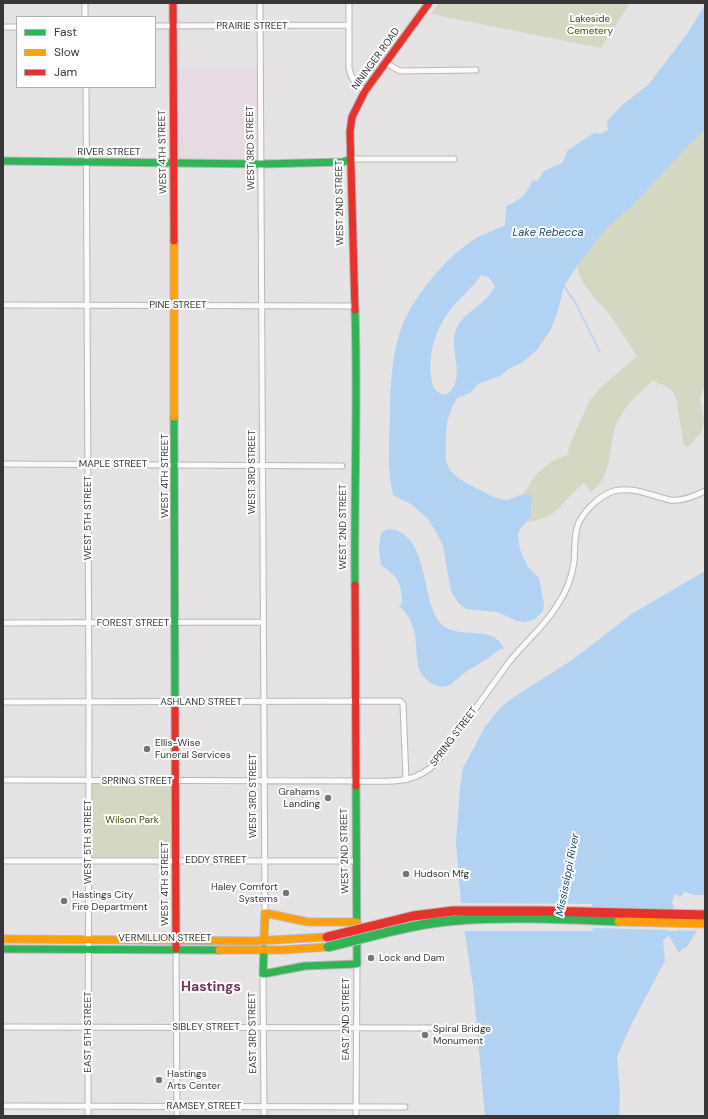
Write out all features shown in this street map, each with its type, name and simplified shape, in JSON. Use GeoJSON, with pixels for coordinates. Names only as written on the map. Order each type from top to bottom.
{"type":"FeatureCollection","features":[{"type":"Feature","properties":{"kind":"main road","name":"WEST 4TH STREET"},"geometry":{"type":"LineString","coordinates":[[173,3],[176,465],[176,949]]}},
{"type":"Feature","properties":{"kind":"main road","name":"NININGER ROAD"},"geometry":{"type":"LineString","coordinates":[[350,132],[352,117],[365,91],[429,3]]}},
{"type":"Feature","properties":{"kind":"main road","name":"WEST 2ND STREET"},"geometry":{"type":"LineString","coordinates":[[350,132],[357,380],[354,498],[357,922]]}},
{"type":"Feature","properties":{"kind":"main road","name":"RIVER STREET"},"geometry":{"type":"LineString","coordinates":[[3,161],[262,164],[343,162],[350,159]]}},
{"type":"Feature","properties":{"kind":"main road","name":"VERMILLION STREET"},"geometry":{"type":"LineString","coordinates":[[3,949],[176,949],[264,945],[327,937],[413,916],[453,911],[542,911],[705,915]]}},
{"type":"Feature","properties":{"kind":"main road"},"geometry":{"type":"LineString","coordinates":[[265,913],[281,915],[308,922],[357,922]]}},
{"type":"Feature","properties":{"kind":"main road","name":"WEST 3RD STREET"},"geometry":{"type":"LineString","coordinates":[[264,945],[265,913]]}},
{"type":"Feature","properties":{"kind":"main road","name":"VERMILLION STREET"},"geometry":{"type":"LineString","coordinates":[[3,939],[176,939],[264,945],[328,947],[426,924],[460,920],[555,919],[705,923]]}},
{"type":"Feature","properties":{"kind":"main road","name":"EAST 2ND STREET"},"geometry":{"type":"LineString","coordinates":[[357,922],[357,964]]}},
{"type":"Feature","properties":{"kind":"main road","name":"EAST 3RD STREET"},"geometry":{"type":"LineString","coordinates":[[263,974],[264,945]]}},
{"type":"Feature","properties":{"kind":"main road"},"geometry":{"type":"LineString","coordinates":[[263,974],[305,966],[357,964]]}},
{"type":"Feature","properties":{"kind":"street"},"geometry":{"type":"LineString","coordinates":[[85,3],[85,16]]}},
{"type":"Feature","properties":{"kind":"street","name":"WEST 3RD STREET"},"geometry":{"type":"LineString","coordinates":[[260,3],[263,306],[265,913]]}},
{"type":"Feature","properties":{"kind":"street"},"geometry":{"type":"LineString","coordinates":[[349,3],[349,68],[355,83],[365,91]]}},
{"type":"Feature","properties":{"kind":"street","name":"PRAIRIE STREET"},"geometry":{"type":"LineString","coordinates":[[156,26],[349,25]]}},
{"type":"Feature","properties":{"kind":"street"},"geometry":{"type":"LineString","coordinates":[[3,27],[16,27]]}},
{"type":"Feature","properties":{"kind":"street"},"geometry":{"type":"LineString","coordinates":[[386,63],[400,70],[476,70]]}},
{"type":"Feature","properties":{"kind":"street","name":"WEST 5TH STREET"},"geometry":{"type":"LineString","coordinates":[[86,88],[89,703],[88,949]]}},
{"type":"Feature","properties":{"kind":"street","name":"RIVER STREET"},"geometry":{"type":"LineString","coordinates":[[350,159],[454,159]]}},
{"type":"Feature","properties":{"kind":"street","name":"PINE STREET"},"geometry":{"type":"LineString","coordinates":[[3,304],[354,306]]}},
{"type":"Feature","properties":{"kind":"street","name":"MAPLE STREET"},"geometry":{"type":"LineString","coordinates":[[3,464],[342,466]]}},
{"type":"Feature","properties":{"kind":"street","name":"SPRING STREET"},"geometry":{"type":"LineString","coordinates":[[3,780],[355,782],[406,780],[429,771],[509,662],[520,648],[543,626],[559,604],[568,584],[574,564],[577,527],[593,502],[614,491],[636,490],[671,500],[695,496],[705,491]]}},
{"type":"Feature","properties":{"kind":"street","name":"FOREST STREET"},"geometry":{"type":"LineString","coordinates":[[3,623],[263,622]]}},
{"type":"Feature","properties":{"kind":"street","name":"ASHLAND STREET"},"geometry":{"type":"LineString","coordinates":[[3,702],[89,703],[400,701],[403,704],[406,780]]}},
{"type":"Feature","properties":{"kind":"street","name":"EDDY STREET"},"geometry":{"type":"LineString","coordinates":[[3,861],[356,861]]}},
{"type":"Feature","properties":{"kind":"street","name":"EAST 5TH STREET"},"geometry":{"type":"LineString","coordinates":[[88,949],[88,1116]]}},
{"type":"Feature","properties":{"kind":"street"},"geometry":{"type":"LineString","coordinates":[[176,949],[177,1116]]}},
{"type":"Feature","properties":{"kind":"street","name":"EAST 2ND STREET"},"geometry":{"type":"LineString","coordinates":[[356,1116],[357,964]]}},
{"type":"Feature","properties":{"kind":"street","name":"EAST 3RD STREET"},"geometry":{"type":"LineString","coordinates":[[263,974],[264,1116]]}},
{"type":"Feature","properties":{"kind":"street","name":"SIBLEY STREET"},"geometry":{"type":"LineString","coordinates":[[3,1027],[434,1028]]}},
{"type":"Feature","properties":{"kind":"street","name":"RAMSEY STREET"},"geometry":{"type":"LineString","coordinates":[[3,1106],[405,1107]]}},
{"type":"Feature","properties":{"kind":"shaded area"},"geometry":{"type":"Polygon","coordinates":[[[173,69],[261,69],[262,164],[174,164],[173,69]]]}},
{"type":"Feature","properties":{"kind":"green space","name":"Lakeside Cemetery"},"geometry":{"type":"Polygon","coordinates":[[[439,3],[630,3],[601,48],[431,14],[439,3]]]}},
{"type":"Feature","properties":{"kind":"green space"},"geometry":{"type":"Polygon","coordinates":[[[705,130],[705,384],[700,399],[704,421],[701,433],[688,447],[684,446],[676,398],[672,391],[664,385],[653,381],[632,401],[619,419],[613,434],[607,470],[598,485],[591,492],[584,483],[552,513],[536,520],[525,522],[531,517],[532,500],[523,493],[544,467],[557,459],[568,455],[569,446],[589,402],[599,389],[637,356],[609,314],[585,286],[577,266],[606,229],[633,205],[705,130]]]}},
{"type":"Feature","properties":{"kind":"green space","name":"Wilson Park"},"geometry":{"type":"Polygon","coordinates":[[[89,781],[176,781],[177,860],[88,860],[89,781]]]}},
{"type":"Feature","properties":{"kind":"water","name":"Lake Rebecca"},"geometry":{"type":"Polygon","coordinates":[[[705,5],[705,130],[633,205],[606,229],[577,266],[564,286],[557,314],[551,329],[537,350],[523,362],[507,370],[500,376],[478,384],[470,393],[457,398],[450,414],[447,427],[446,456],[447,464],[452,472],[465,482],[499,499],[506,500],[523,494],[530,495],[532,500],[531,517],[520,529],[518,536],[520,550],[528,567],[539,578],[544,604],[543,611],[535,619],[526,622],[517,621],[497,612],[466,609],[458,603],[451,591],[443,546],[428,519],[411,504],[393,495],[389,457],[390,398],[393,364],[400,332],[411,307],[419,294],[439,270],[470,242],[505,225],[506,206],[522,197],[528,190],[532,181],[538,180],[544,171],[562,163],[568,150],[594,133],[600,134],[608,130],[607,121],[621,106],[648,85],[687,34],[705,5]],[[481,275],[456,303],[439,328],[433,346],[430,366],[432,383],[439,393],[446,395],[456,382],[457,374],[454,349],[455,333],[462,320],[491,293],[495,286],[489,278],[481,275]]]}},
{"type":"Feature","properties":{"kind":"water"},"geometry":{"type":"Polygon","coordinates":[[[388,529],[401,532],[410,541],[417,552],[433,609],[438,620],[445,627],[454,631],[492,636],[499,641],[504,649],[500,649],[445,687],[433,684],[422,675],[419,669],[413,627],[407,615],[399,606],[402,603],[400,585],[395,577],[381,565],[379,549],[381,533],[388,529]]]}},
{"type":"Feature","properties":{"kind":"water","name":"Mississippi River"},"geometry":{"type":"Polygon","coordinates":[[[705,571],[705,895],[694,895],[685,892],[680,897],[674,894],[672,904],[674,906],[667,929],[669,931],[677,931],[684,914],[692,909],[700,911],[699,928],[686,948],[682,949],[679,953],[669,936],[663,940],[665,961],[632,1023],[617,1057],[620,1093],[619,1116],[485,1116],[473,986],[462,915],[456,843],[460,787],[463,768],[485,727],[499,709],[511,699],[572,660],[633,613],[705,571]]]}},
{"type":"Feature","properties":{"kind":"pier"},"geometry":{"type":"Polygon","coordinates":[[[459,903],[592,904],[592,907],[675,910],[670,930],[593,928],[592,931],[462,931],[459,903]]]}},
{"type":"Feature","properties":{"kind":"pier"},"geometry":{"type":"Polygon","coordinates":[[[686,910],[702,910],[703,914],[700,931],[675,930],[686,910]]]}},
{"type":"Feature","properties":{"kind":"waterway"},"geometry":{"type":"LineString","coordinates":[[564,286],[575,302],[600,352]]}},
{"type":"Feature","properties":{"kind":"traffic: fast"},"geometry":{"type":"LineString","coordinates":[[3,161],[262,164],[343,162],[351,159]]}},
{"type":"Feature","properties":{"kind":"traffic: fast"},"geometry":{"type":"LineString","coordinates":[[355,310],[355,585]]}},
{"type":"Feature","properties":{"kind":"traffic: fast"},"geometry":{"type":"LineString","coordinates":[[174,417],[175,705]]}},
{"type":"Feature","properties":{"kind":"traffic: fast"},"geometry":{"type":"LineString","coordinates":[[264,949],[263,974],[305,966],[357,964],[356,786]]}},
{"type":"Feature","properties":{"kind":"traffic: fast"},"geometry":{"type":"LineString","coordinates":[[328,947],[409,927],[459,920],[519,918],[619,921]]}},
{"type":"Feature","properties":{"kind":"traffic: fast"},"geometry":{"type":"LineString","coordinates":[[3,949],[219,950]]}},
{"type":"Feature","properties":{"kind":"traffic: slow"},"geometry":{"type":"LineString","coordinates":[[174,241],[174,417]]}},
{"type":"Feature","properties":{"kind":"traffic: slow"},"geometry":{"type":"LineString","coordinates":[[264,940],[265,913],[308,922],[357,922]]}},
{"type":"Feature","properties":{"kind":"traffic: slow"},"geometry":{"type":"LineString","coordinates":[[619,921],[705,923]]}},
{"type":"Feature","properties":{"kind":"traffic: slow"},"geometry":{"type":"LineString","coordinates":[[3,939],[255,941],[327,937]]}},
{"type":"Feature","properties":{"kind":"traffic: slow"},"geometry":{"type":"LineString","coordinates":[[219,950],[282,950],[328,947]]}},
{"type":"Feature","properties":{"kind":"traffic: jam"},"geometry":{"type":"LineString","coordinates":[[173,3],[174,241]]}},
{"type":"Feature","properties":{"kind":"traffic: jam"},"geometry":{"type":"LineString","coordinates":[[355,310],[350,132],[352,117],[365,91],[429,3]]}},
{"type":"Feature","properties":{"kind":"traffic: jam"},"geometry":{"type":"LineString","coordinates":[[355,585],[356,786]]}},
{"type":"Feature","properties":{"kind":"traffic: jam"},"geometry":{"type":"LineString","coordinates":[[175,705],[176,949]]}},
{"type":"Feature","properties":{"kind":"traffic: jam"},"geometry":{"type":"LineString","coordinates":[[327,937],[413,916],[453,911],[542,911],[705,915]]}},
{"type":"Feature","properties":{"kind":"place","name":"Ellis-Wise Funeral Services"},"geometry":{"type":"Point","coordinates":[147,749]}},
{"type":"Feature","properties":{"kind":"place","name":"Grahams Landing"},"geometry":{"type":"Point","coordinates":[328,798]}},
{"type":"Feature","properties":{"kind":"place","name":"Hudson Mfg"},"geometry":{"type":"Point","coordinates":[406,874]}},
{"type":"Feature","properties":{"kind":"place","name":"Haley Comfort Systems"},"geometry":{"type":"Point","coordinates":[286,893]}},
{"type":"Feature","properties":{"kind":"place","name":"Hastings City Fire Department"},"geometry":{"type":"Point","coordinates":[64,901]}},
{"type":"Feature","properties":{"kind":"place","name":"Lock and Dam"},"geometry":{"type":"Point","coordinates":[371,958]}},
{"type":"Feature","properties":{"kind":"place","name":"Spiral Bridge Monument"},"geometry":{"type":"Point","coordinates":[425,1035]}},
{"type":"Feature","properties":{"kind":"place","name":"Hastings Arts Center"},"geometry":{"type":"Point","coordinates":[159,1080]}},
{"type":"Feature","properties":{"kind":"district","name":"Hastings"},"geometry":{"type":"Point","coordinates":[211,987]}}]}
